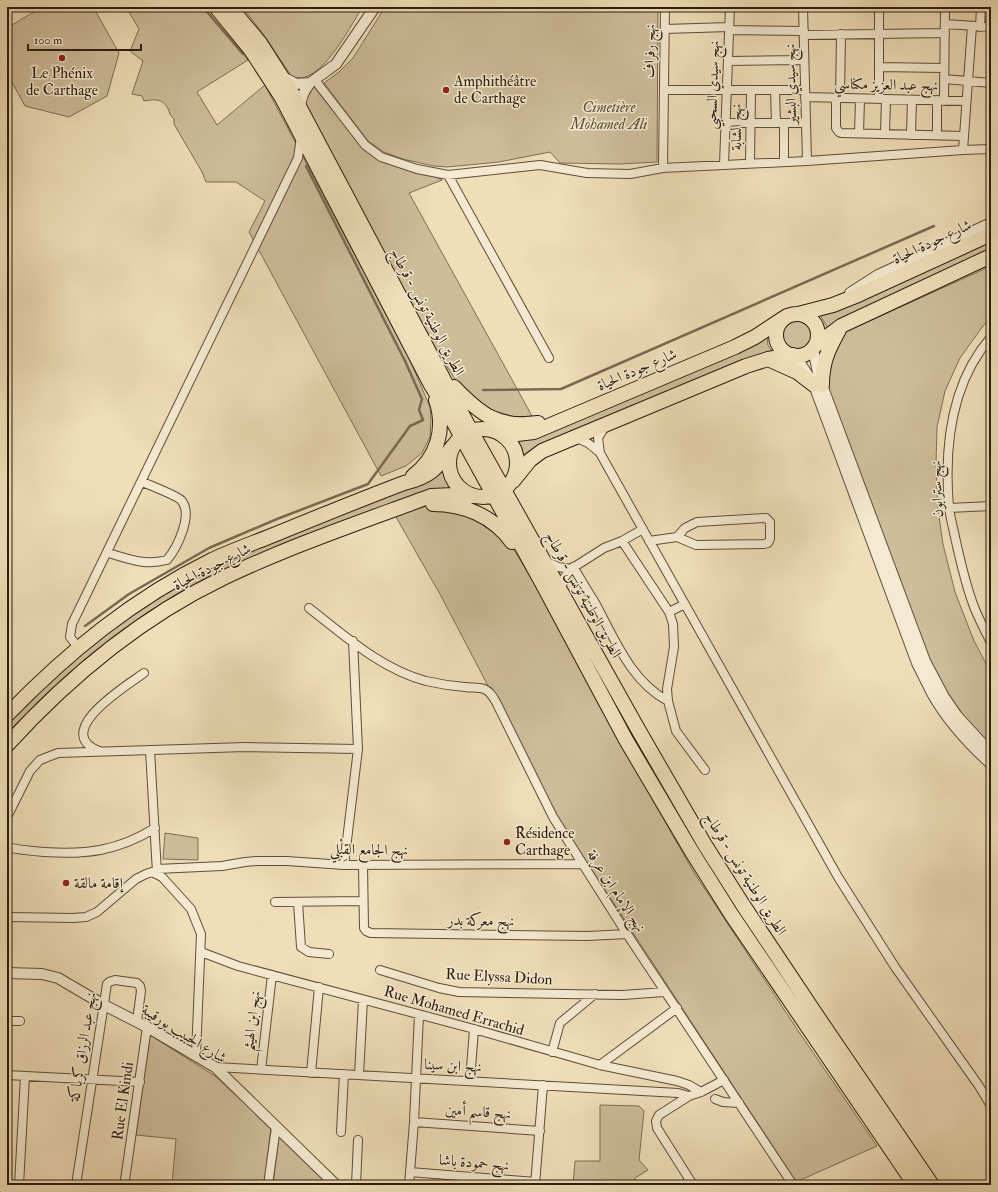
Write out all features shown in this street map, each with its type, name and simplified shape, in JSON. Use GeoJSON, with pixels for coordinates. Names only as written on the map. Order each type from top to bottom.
{"type":"FeatureCollection","features":[{"type":"Feature","properties":{"kind":"highway","name":"الطريق الوطنية تونس - قرطاج"},"geometry":{"type":"LineString","coordinates":[[216,7],[251,50],[282,98],[431,385],[462,438],[504,489],[514,505],[639,731],[705,845],[806,1001],[932,1185]]}},
{"type":"Feature","properties":{"kind":"highway","name":"الطريق الوطنية تونس - قرطاج"},"geometry":{"type":"LineString","coordinates":[[230,7],[260,44],[283,77],[300,108],[441,374],[462,438]]}},
{"type":"Feature","properties":{"kind":"highway","name":"شارع جودة الحياة"},"geometry":{"type":"LineString","coordinates":[[7,715],[78,647],[130,608],[212,560],[432,472],[462,438],[482,429],[517,434],[534,432],[755,338],[793,315],[833,305],[858,295],[991,234]]}},
{"type":"Feature","properties":{"kind":"highway"},"geometry":{"type":"LineString","coordinates":[[504,489],[524,467],[542,451],[730,372],[768,359],[802,355],[841,326],[991,256]]}},
{"type":"Feature","properties":{"kind":"highway"},"geometry":{"type":"LineString","coordinates":[[794,355],[782,349],[777,337],[779,325],[793,315],[809,318],[817,327],[818,333],[815,346]]}},
{"type":"Feature","properties":{"kind":"highway"},"geometry":{"type":"LineString","coordinates":[[768,359],[797,372],[818,385],[826,354],[841,326]]}},
{"type":"Feature","properties":{"kind":"highway"},"geometry":{"type":"LineString","coordinates":[[441,374],[468,402],[485,414],[501,422],[528,424],[574,416]]}},
{"type":"Feature","properties":{"kind":"highway"},"geometry":{"type":"LineString","coordinates":[[404,483],[427,464],[434,453],[438,441],[440,415],[431,385]]}},
{"type":"Feature","properties":{"kind":"highway"},"geometry":{"type":"LineString","coordinates":[[493,430],[510,442],[515,450],[518,461],[517,471],[504,489]]}},
{"type":"Feature","properties":{"kind":"highway"},"geometry":{"type":"LineString","coordinates":[[462,438],[450,454],[450,471],[453,480],[458,486],[473,496]]}},
{"type":"Feature","properties":{"kind":"highway"},"geometry":{"type":"LineString","coordinates":[[514,505],[524,467]]}},
{"type":"Feature","properties":{"kind":"highway","name":"الطريق الوطنية تونس - قرطاج"},"geometry":{"type":"LineString","coordinates":[[504,489],[542,583],[626,740],[692,852],[731,914],[915,1185]]}},
{"type":"Feature","properties":{"kind":"highway","name":"شارع جودة الحياة"},"geometry":{"type":"LineString","coordinates":[[7,745],[36,715],[92,662],[141,626],[222,579],[258,562],[367,519],[431,496],[454,495],[483,497],[504,489]]}},
{"type":"Feature","properties":{"kind":"highway"},"geometry":{"type":"LineString","coordinates":[[411,504],[448,504],[466,508],[495,523],[506,533],[542,583]]}},
{"type":"Feature","properties":{"kind":"street"},"geometry":{"type":"LineString","coordinates":[[300,108],[302,95],[312,82],[336,64],[375,7]]}},
{"type":"Feature","properties":{"kind":"street","name":"نهج رفراف"},"geometry":{"type":"LineString","coordinates":[[663,168],[665,7]]}},
{"type":"Feature","properties":{"kind":"street","name":"نهج سيدي السحبي"},"geometry":{"type":"LineString","coordinates":[[724,164],[730,7]]}},
{"type":"Feature","properties":{"kind":"street","name":"نهج سيدي البشير"},"geometry":{"type":"LineString","coordinates":[[803,7],[806,161]]}},
{"type":"Feature","properties":{"kind":"street"},"geometry":{"type":"LineString","coordinates":[[879,7],[879,67],[885,134]]}},
{"type":"Feature","properties":{"kind":"street"},"geometry":{"type":"LineString","coordinates":[[937,135],[944,79],[945,7]]}},
{"type":"Feature","properties":{"kind":"street"},"geometry":{"type":"LineString","coordinates":[[963,150],[968,81],[976,26],[981,8]]}},
{"type":"Feature","properties":{"kind":"street"},"geometry":{"type":"LineString","coordinates":[[945,24],[991,28]]}},
{"type":"Feature","properties":{"kind":"street"},"geometry":{"type":"LineString","coordinates":[[665,29],[729,29],[841,34],[945,33]]}},
{"type":"Feature","properties":{"kind":"street"},"geometry":{"type":"LineString","coordinates":[[841,34],[836,128],[839,132],[964,136]]}},
{"type":"Feature","properties":{"kind":"street"},"geometry":{"type":"LineString","coordinates":[[728,61],[804,60]]}},
{"type":"Feature","properties":{"kind":"street"},"geometry":{"type":"LineString","coordinates":[[879,67],[944,68]]}},
{"type":"Feature","properties":{"kind":"street"},"geometry":{"type":"LineString","coordinates":[[283,77],[296,84],[312,82]]}},
{"type":"Feature","properties":{"kind":"street"},"geometry":{"type":"LineString","coordinates":[[944,79],[991,83]]}},
{"type":"Feature","properties":{"kind":"street"},"geometry":{"type":"LineString","coordinates":[[312,82],[365,145],[381,158],[417,169],[448,175],[540,165],[587,173],[630,174],[663,168],[806,161],[991,149]]}},
{"type":"Feature","properties":{"kind":"street","name":"نهج عبد العزيز مكناسي"},"geometry":{"type":"LineString","coordinates":[[664,90],[775,90],[838,98],[966,101]]}},
{"type":"Feature","properties":{"kind":"street","name":"نهج الشابة"},"geometry":{"type":"LineString","coordinates":[[750,163],[751,90]]}},
{"type":"Feature","properties":{"kind":"street"},"geometry":{"type":"LineString","coordinates":[[775,90],[784,162]]}},
{"type":"Feature","properties":{"kind":"street"},"geometry":{"type":"LineString","coordinates":[[859,133],[860,99]]}},
{"type":"Feature","properties":{"kind":"street"},"geometry":{"type":"LineString","coordinates":[[911,135],[912,100]]}},
{"type":"Feature","properties":{"kind":"street"},"geometry":{"type":"LineString","coordinates":[[726,123],[806,123]]}},
{"type":"Feature","properties":{"kind":"street"},"geometry":{"type":"LineString","coordinates":[[78,647],[70,637],[71,628],[298,158],[301,136]]}},
{"type":"Feature","properties":{"kind":"street"},"geometry":{"type":"LineString","coordinates":[[448,175],[549,358]]}},
{"type":"Feature","properties":{"kind":"street"},"geometry":{"type":"LineString","coordinates":[[833,305],[878,275],[991,223]]}},
{"type":"Feature","properties":{"kind":"street","name":"نهج سترابون"},"geometry":{"type":"LineString","coordinates":[[991,337],[966,376],[957,399],[950,440],[948,473],[949,508],[961,567],[973,606],[991,643]]}},
{"type":"Feature","properties":{"kind":"street"},"geometry":{"type":"LineString","coordinates":[[815,346],[818,385],[917,663],[932,693],[945,712],[973,747],[991,764]]}},
{"type":"Feature","properties":{"kind":"street"},"geometry":{"type":"LineString","coordinates":[[794,355],[818,385],[925,661],[944,698],[957,716],[991,753]]}},
{"type":"Feature","properties":{"kind":"street"},"geometry":{"type":"LineString","coordinates":[[600,452],[598,438],[606,425]]}},
{"type":"Feature","properties":{"kind":"street"},"geometry":{"type":"LineString","coordinates":[[574,438],[588,442],[600,452],[838,877],[895,967],[979,1086],[991,1106]]}},
{"type":"Feature","properties":{"kind":"street"},"geometry":{"type":"LineString","coordinates":[[108,553],[144,563],[157,563],[167,560],[182,534],[186,519],[185,506],[181,500],[142,482]]}},
{"type":"Feature","properties":{"kind":"street"},"geometry":{"type":"LineString","coordinates":[[949,508],[991,506]]}},
{"type":"Feature","properties":{"kind":"street"},"geometry":{"type":"LineString","coordinates":[[650,541],[677,537],[696,545],[764,544],[768,543],[770,539],[770,522],[766,518],[697,522],[685,528],[677,537]]}},
{"type":"Feature","properties":{"kind":"street"},"geometry":{"type":"LineString","coordinates":[[561,590],[564,578],[572,568],[604,548],[622,541],[643,529]]}},
{"type":"Feature","properties":{"kind":"street"},"geometry":{"type":"LineString","coordinates":[[622,541],[669,612],[673,624],[674,647],[667,689],[668,701],[676,731],[705,770]]}},
{"type":"Feature","properties":{"kind":"street"},"geometry":{"type":"LineString","coordinates":[[543,559],[554,566],[572,568]]}},
{"type":"Feature","properties":{"kind":"street"},"geometry":{"type":"LineString","coordinates":[[572,568],[626,660],[652,692],[668,701]]}},
{"type":"Feature","properties":{"kind":"street"},"geometry":{"type":"LineString","coordinates":[[669,612],[685,604]]}},
{"type":"Feature","properties":{"kind":"street","name":"نهج الإمام ابن عرفة"},"geometry":{"type":"LineString","coordinates":[[309,608],[374,657],[413,677],[450,686],[481,688],[489,692],[496,702],[553,817],[664,992],[793,1185]]}},
{"type":"Feature","properties":{"kind":"street"},"geometry":{"type":"LineString","coordinates":[[344,865],[358,749],[353,641]]}},
{"type":"Feature","properties":{"kind":"street"},"geometry":{"type":"LineString","coordinates":[[100,752],[92,749],[85,740],[84,734],[86,723],[95,710],[144,673]]}},
{"type":"Feature","properties":{"kind":"street"},"geometry":{"type":"LineString","coordinates":[[7,817],[30,771],[40,760],[58,753],[245,747],[358,749]]}},
{"type":"Feature","properties":{"kind":"street"},"geometry":{"type":"LineString","coordinates":[[150,750],[157,871],[191,909],[201,934],[196,1055]]}},
{"type":"Feature","properties":{"kind":"street"},"geometry":{"type":"LineString","coordinates":[[7,847],[64,853],[87,852],[108,848],[138,839],[155,828]]}},
{"type":"Feature","properties":{"kind":"street","name":"نهج الجامع القِبْلي"},"geometry":{"type":"LineString","coordinates":[[7,917],[86,917],[97,912],[136,879],[146,874],[157,871],[222,866],[245,862],[287,861],[344,865],[582,864]]}},
{"type":"Feature","properties":{"kind":"street","name":"نهج معركة بدر"},"geometry":{"type":"LineString","coordinates":[[363,865],[364,928],[371,934],[588,936],[627,934]]}},
{"type":"Feature","properties":{"kind":"street"},"geometry":{"type":"LineString","coordinates":[[275,902],[363,901]]}},
{"type":"Feature","properties":{"kind":"street"},"geometry":{"type":"LineString","coordinates":[[298,902],[301,947],[308,952],[329,954]]}},
{"type":"Feature","properties":{"kind":"street","name":"Rue Mohamed Errachid"},"geometry":{"type":"LineString","coordinates":[[201,952],[238,966],[474,1029],[600,1066],[689,1085],[701,1092]]}},
{"type":"Feature","properties":{"kind":"street","name":"Rue Elyssa Didon"},"geometry":{"type":"LineString","coordinates":[[380,970],[439,988],[459,992],[623,994],[664,992]]}},
{"type":"Feature","properties":{"kind":"street","name":"شارع الحبيب بورقيبة"},"geometry":{"type":"LineString","coordinates":[[7,973],[42,974],[58,978],[104,1005],[147,1026],[216,1067],[336,1185]]}},
{"type":"Feature","properties":{"kind":"street","name":"نهج ابن الهيثم"},"geometry":{"type":"LineString","coordinates":[[261,1070],[272,975]]}},
{"type":"Feature","properties":{"kind":"street","name":"نهج عبد الرزاق كرباكة"},"geometry":{"type":"LineString","coordinates":[[76,1185],[107,984],[109,982],[115,980],[137,983],[140,986],[141,991],[137,1021]]}},
{"type":"Feature","properties":{"kind":"street"},"geometry":{"type":"LineString","coordinates":[[311,1073],[319,987]]}},
{"type":"Feature","properties":{"kind":"street"},"geometry":{"type":"LineString","coordinates":[[552,1052],[560,1023],[595,994]]}},
{"type":"Feature","properties":{"kind":"street"},"geometry":{"type":"LineString","coordinates":[[359,1075],[363,1000]]}},
{"type":"Feature","properties":{"kind":"street"},"geometry":{"type":"LineString","coordinates":[[600,1066],[676,1008]]}},
{"type":"Feature","properties":{"kind":"street"},"geometry":{"type":"LineString","coordinates":[[409,1185],[414,1122],[419,1015]]}},
{"type":"Feature","properties":{"kind":"street"},"geometry":{"type":"LineString","coordinates":[[7,1021],[20,1021]]}},
{"type":"Feature","properties":{"kind":"street","name":"Rue El Kindi"},"geometry":{"type":"LineString","coordinates":[[125,1180],[147,1026]]}},
{"type":"Feature","properties":{"kind":"street"},"geometry":{"type":"LineString","coordinates":[[470,1081],[474,1029]]}},
{"type":"Feature","properties":{"kind":"street","name":"نهج ابن سينا"},"geometry":{"type":"LineString","coordinates":[[216,1067],[678,1093],[689,1096]]}},
{"type":"Feature","properties":{"kind":"street"},"geometry":{"type":"LineString","coordinates":[[341,1132],[344,1074]]}},
{"type":"Feature","properties":{"kind":"street"},"geometry":{"type":"LineString","coordinates":[[7,1075],[140,1082]]}},
{"type":"Feature","properties":{"kind":"street"},"geometry":{"type":"LineString","coordinates":[[19,1185],[25,1076]]}},
{"type":"Feature","properties":{"kind":"street"},"geometry":{"type":"LineString","coordinates":[[693,1185],[657,1128],[656,1121],[659,1115],[689,1096],[701,1092],[724,1080]]}},
{"type":"Feature","properties":{"kind":"street"},"geometry":{"type":"LineString","coordinates":[[535,1184],[543,1085]]}},
{"type":"Feature","properties":{"kind":"street"},"geometry":{"type":"LineString","coordinates":[[715,1099],[723,1102],[739,1103]]}},
{"type":"Feature","properties":{"kind":"street","name":"نهج قاسم أمين"},"geometry":{"type":"LineString","coordinates":[[414,1122],[540,1130]]}},
{"type":"Feature","properties":{"kind":"street"},"geometry":{"type":"LineString","coordinates":[[268,1185],[276,1127]]}},
{"type":"Feature","properties":{"kind":"street"},"geometry":{"type":"LineString","coordinates":[[356,1185],[358,1140]]}},
{"type":"Feature","properties":{"kind":"street","name":"نهج حمودة باشا"},"geometry":{"type":"LineString","coordinates":[[410,1172],[535,1184]]}},
{"type":"Feature","properties":{"kind":"green space"},"geometry":{"type":"Polygon","coordinates":[[[42,7],[76,7],[96,12],[119,53],[107,96],[69,117],[25,106],[7,73],[7,28],[42,7]]]}},
{"type":"Feature","properties":{"kind":"green space"},"geometry":{"type":"Polygon","coordinates":[[[126,7],[202,7],[248,60],[197,92],[217,125],[265,85],[409,358],[430,407],[430,437],[422,453],[406,466],[381,476],[249,232],[265,201],[236,182],[206,182],[202,172],[174,124],[174,119],[165,104],[159,100],[144,101],[142,96],[132,94],[143,61],[130,51],[139,29],[126,7]]]}},
{"type":"Feature","properties":{"kind":"green space"},"geometry":{"type":"Polygon","coordinates":[[[242,7],[359,7],[360,11],[343,39],[327,60],[319,69],[310,75],[301,78],[292,77],[264,35],[242,7]]]}},
{"type":"Feature","properties":{"kind":"green space","name":"Cimetière Mohamed Ali"},"geometry":{"type":"Polygon","coordinates":[[[385,7],[658,7],[657,162],[620,164],[560,163],[550,152],[499,162],[447,167],[434,166],[403,159],[384,152],[368,141],[324,83],[339,72],[353,58],[385,7]]]}},
{"type":"Feature","properties":{"kind":"green space"},"geometry":{"type":"Polygon","coordinates":[[[314,87],[362,147],[379,160],[415,173],[432,175],[442,180],[409,193],[532,416],[515,417],[488,409],[458,384],[432,343],[305,105],[309,91],[314,87]]]}},
{"type":"Feature","properties":{"kind":"green space"},"geometry":{"type":"Polygon","coordinates":[[[991,237],[991,251],[827,327],[819,313],[991,237]]]}},
{"type":"Feature","properties":{"kind":"green space"},"geometry":{"type":"Polygon","coordinates":[[[991,266],[991,318],[983,326],[960,358],[945,391],[937,427],[936,463],[938,510],[943,544],[955,592],[974,641],[991,673],[991,750],[941,689],[831,401],[827,378],[830,358],[843,333],[991,266]]]}},
{"type":"Feature","properties":{"kind":"green space"},"geometry":{"type":"Polygon","coordinates":[[[794,318],[800,318],[810,325],[813,334],[812,340],[806,347],[800,350],[794,350],[784,343],[781,337],[781,331],[788,321],[794,318]]]}},
{"type":"Feature","properties":{"kind":"green space"},"geometry":{"type":"Polygon","coordinates":[[[767,336],[768,345],[773,353],[523,459],[520,447],[514,437],[767,336]]]}},
{"type":"Feature","properties":{"kind":"green space"},"geometry":{"type":"Polygon","coordinates":[[[445,469],[454,490],[177,598],[7,740],[7,723],[34,693],[133,612],[215,565],[289,533],[423,483],[445,469]]]}},
{"type":"Feature","properties":{"kind":"green space"},"geometry":{"type":"Polygon","coordinates":[[[422,506],[449,506],[505,535],[537,588],[621,744],[693,871],[797,1029],[877,1146],[796,1182],[554,812],[441,596],[396,517],[422,506]]]}},
{"type":"Feature","properties":{"kind":"green space"},"geometry":{"type":"Polygon","coordinates":[[[165,833],[198,838],[198,860],[163,859],[165,833]]]}},
{"type":"Feature","properties":{"kind":"green space"},"geometry":{"type":"Polygon","coordinates":[[[150,1035],[215,1076],[271,1128],[264,1185],[172,1185],[176,1139],[136,1135],[150,1035]]]}},
{"type":"Feature","properties":{"kind":"green space"},"geometry":{"type":"Polygon","coordinates":[[[600,1105],[639,1106],[644,1111],[639,1160],[648,1170],[635,1178],[635,1185],[573,1185],[575,1161],[600,1161],[600,1105]]]}},
{"type":"Feature","properties":{"kind":"green space"},"geometry":{"type":"Polygon","coordinates":[[[279,1135],[329,1185],[273,1185],[279,1135]]]}},
{"type":"Feature","properties":{"kind":"waterway"},"geometry":{"type":"LineString","coordinates":[[203,7],[243,54]]}},
{"type":"Feature","properties":{"kind":"waterway"},"geometry":{"type":"LineString","coordinates":[[85,626],[129,594],[209,548],[277,519],[368,484],[410,426],[423,420],[419,410],[422,399],[405,361],[306,166]]}},
{"type":"Feature","properties":{"kind":"waterway"},"geometry":{"type":"LineString","coordinates":[[483,390],[561,389],[934,226]]}},
{"type":"Feature","properties":{"kind":"place","name":"Le Phénix de Carthage"},"geometry":{"type":"Point","coordinates":[62,58]}},
{"type":"Feature","properties":{"kind":"place","name":"Amphithéâtre de Carthage"},"geometry":{"type":"Point","coordinates":[446,90]}},
{"type":"Feature","properties":{"kind":"place","name":"Résidence Carthage"},"geometry":{"type":"Point","coordinates":[507,842]}},
{"type":"Feature","properties":{"kind":"place","name":"إقامة مالقة"},"geometry":{"type":"Point","coordinates":[66,883]}}]}
